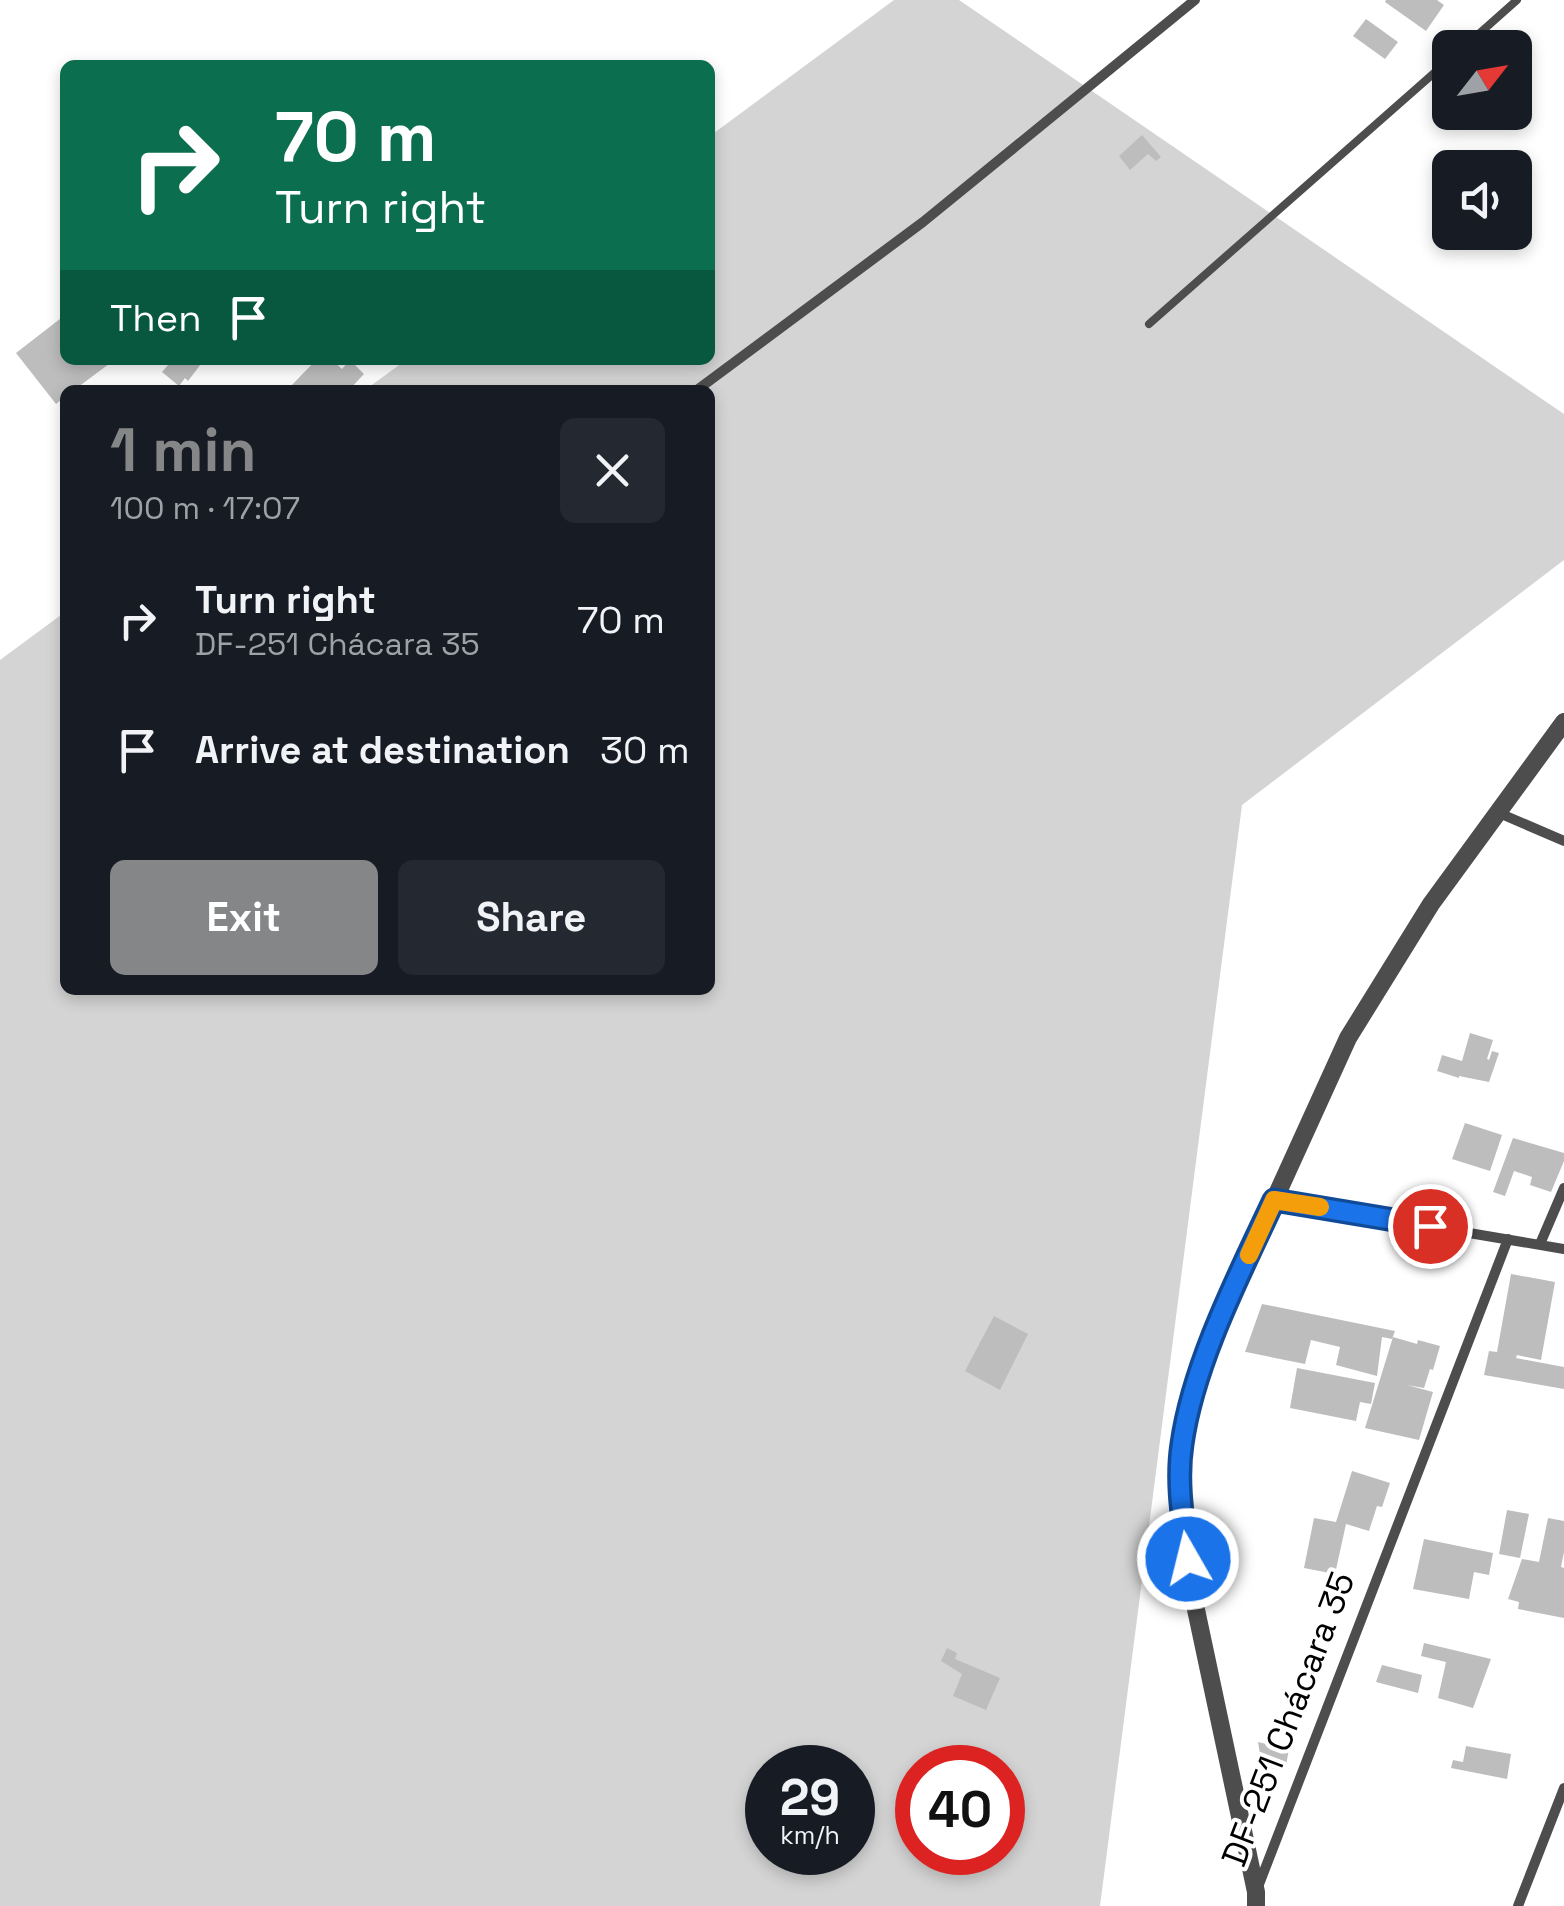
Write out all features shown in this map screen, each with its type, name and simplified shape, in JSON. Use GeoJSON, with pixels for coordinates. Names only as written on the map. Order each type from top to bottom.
{"type":"FeatureCollection","features":[{"type":"Feature","properties":{"kind":"street"},"geometry":{"type":"LineString","coordinates":[[704,385],[923,222],[1195,0]]}},
{"type":"Feature","properties":{"kind":"street","name":"DF-251 Chácara 35"},"geometry":{"type":"LineString","coordinates":[[1256,1899],[1191,1586],[1180,1504],[1181,1445],[1195,1389],[1222,1314],[1348,1038],[1431,904],[1564,722]]}},
{"type":"Feature","properties":{"kind":"street"},"geometry":{"type":"LineString","coordinates":[[1498,813],[1564,840]]}},
{"type":"Feature","properties":{"kind":"street"},"geometry":{"type":"LineString","coordinates":[[1540,1244],[1564,1188]]}},
{"type":"Feature","properties":{"kind":"street"},"geometry":{"type":"LineString","coordinates":[[1274,1200],[1564,1249]]}},
{"type":"Feature","properties":{"kind":"street","name":"DF-251 Chácara 35"},"geometry":{"type":"LineString","coordinates":[[1256,1899],[1508,1239]]}},
{"type":"Feature","properties":{"kind":"street"},"geometry":{"type":"LineString","coordinates":[[1518,1906],[1564,1788]]}},
{"type":"Feature","properties":{"kind":"lane"},"geometry":{"type":"LineString","coordinates":[[1483,30],[1517,0]]}},
{"type":"Feature","properties":{"kind":"lane"},"geometry":{"type":"LineString","coordinates":[[1149,324],[1432,75]]}},
{"type":"Feature","properties":{"kind":"shaded area"},"geometry":{"type":"Polygon","coordinates":[[[894,0],[959,0],[1564,414],[1564,560],[1242,805],[1100,1906],[0,1906],[0,660],[60,616],[60,995],[715,995],[715,385],[372,385],[399,365],[715,365],[715,132],[894,0]]]}},
{"type":"Feature","properties":{"kind":"building"},"geometry":{"type":"Polygon","coordinates":[[[1386,0],[1437,0],[1444,5],[1426,31],[1386,0]]]}},
{"type":"Feature","properties":{"kind":"building"},"geometry":{"type":"Polygon","coordinates":[[[1366,19],[1398,42],[1385,59],[1353,36],[1366,19]]]}},
{"type":"Feature","properties":{"kind":"building"},"geometry":{"type":"Polygon","coordinates":[[[1142,135],[1161,157],[1156,161],[1148,154],[1130,170],[1119,156],[1142,135]]]}},
{"type":"Feature","properties":{"kind":"building"},"geometry":{"type":"Polygon","coordinates":[[[60,319],[60,365],[108,365],[81,385],[60,385],[60,401],[56,404],[16,353],[60,319]]]}},
{"type":"Feature","properties":{"kind":"building"},"geometry":{"type":"Polygon","coordinates":[[[168,365],[200,365],[180,385],[162,372],[168,365]]]}},
{"type":"Feature","properties":{"kind":"building"},"geometry":{"type":"Polygon","coordinates":[[[311,365],[338,365],[342,369],[355,365],[364,374],[354,385],[292,385],[311,365]]]}},
{"type":"Feature","properties":{"kind":"building"},"geometry":{"type":"Polygon","coordinates":[[[1470,1033],[1493,1040],[1487,1059],[1492,1051],[1499,1053],[1489,1082],[1437,1071],[1442,1055],[1462,1061],[1470,1033]]]}},
{"type":"Feature","properties":{"kind":"building"},"geometry":{"type":"Polygon","coordinates":[[[1465,1123],[1502,1135],[1490,1171],[1452,1159],[1465,1123]]]}},
{"type":"Feature","properties":{"kind":"building"},"geometry":{"type":"Polygon","coordinates":[[[1513,1138],[1564,1153],[1551,1192],[1530,1185],[1532,1177],[1514,1171],[1505,1196],[1493,1192],[1513,1138]]]}},
{"type":"Feature","properties":{"kind":"building"},"geometry":{"type":"Polygon","coordinates":[[[1511,1274],[1555,1282],[1541,1360],[1517,1355],[1516,1358],[1564,1367],[1564,1389],[1484,1375],[1489,1351],[1497,1352],[1511,1274]]]}},
{"type":"Feature","properties":{"kind":"building"},"geometry":{"type":"Polygon","coordinates":[[[1262,1304],[1395,1331],[1392,1339],[1382,1337],[1377,1376],[1336,1365],[1340,1347],[1311,1340],[1305,1364],[1245,1352],[1262,1304]]]}},
{"type":"Feature","properties":{"kind":"building"},"geometry":{"type":"Polygon","coordinates":[[[994,1316],[1028,1334],[1000,1390],[965,1371],[994,1316]]]}},
{"type":"Feature","properties":{"kind":"building"},"geometry":{"type":"Polygon","coordinates":[[[1393,1337],[1440,1346],[1424,1388],[1407,1385],[1433,1392],[1419,1440],[1365,1428],[1393,1337]]]}},
{"type":"Feature","properties":{"kind":"building"},"geometry":{"type":"Polygon","coordinates":[[[1297,1368],[1375,1383],[1371,1404],[1360,1402],[1356,1421],[1290,1408],[1297,1368]]]}},
{"type":"Feature","properties":{"kind":"building"},"geometry":{"type":"Polygon","coordinates":[[[1352,1471],[1390,1483],[1382,1507],[1377,1506],[1369,1531],[1346,1524],[1335,1574],[1304,1568],[1314,1518],[1336,1522],[1352,1471]]]}},
{"type":"Feature","properties":{"kind":"building"},"geometry":{"type":"Polygon","coordinates":[[[1507,1510],[1529,1514],[1520,1558],[1499,1554],[1507,1510]]]}},
{"type":"Feature","properties":{"kind":"building"},"geometry":{"type":"Polygon","coordinates":[[[1548,1518],[1564,1521],[1564,1618],[1518,1609],[1519,1602],[1508,1599],[1522,1559],[1539,1562],[1548,1518]]]}},
{"type":"Feature","properties":{"kind":"building"},"geometry":{"type":"Polygon","coordinates":[[[1424,1539],[1493,1553],[1489,1575],[1474,1572],[1469,1599],[1413,1589],[1424,1539]]]}},
{"type":"Feature","properties":{"kind":"building"},"geometry":{"type":"Polygon","coordinates":[[[1424,1643],[1491,1659],[1473,1708],[1438,1698],[1446,1662],[1421,1656],[1424,1643]]]}},
{"type":"Feature","properties":{"kind":"building"},"geometry":{"type":"Polygon","coordinates":[[[947,1648],[957,1653],[955,1659],[1000,1678],[986,1710],[953,1696],[962,1674],[941,1661],[947,1648]]]}},
{"type":"Feature","properties":{"kind":"building"},"geometry":{"type":"Polygon","coordinates":[[[1382,1665],[1422,1675],[1418,1693],[1376,1682],[1382,1665]]]}},
{"type":"Feature","properties":{"kind":"building"},"geometry":{"type":"Polygon","coordinates":[[[1258,1742],[1289,1749],[1285,1771],[1262,1766],[1258,1742]]]}},
{"type":"Feature","properties":{"kind":"building"},"geometry":{"type":"Polygon","coordinates":[[[1466,1746],[1511,1754],[1507,1779],[1451,1768],[1453,1760],[1463,1762],[1466,1746]]]}},
{"type":"Feature","properties":{"kind":"slow traffic"},"geometry":{"type":"LineString","coordinates":[[1249,1255],[1274,1200],[1320,1207]]}},
{"type":"Feature","properties":{"kind":"route"},"geometry":{"type":"LineString","coordinates":[[1188,1559],[1180,1504],[1181,1445],[1195,1389],[1222,1314],[1274,1200],[1430,1226]]}}]}
